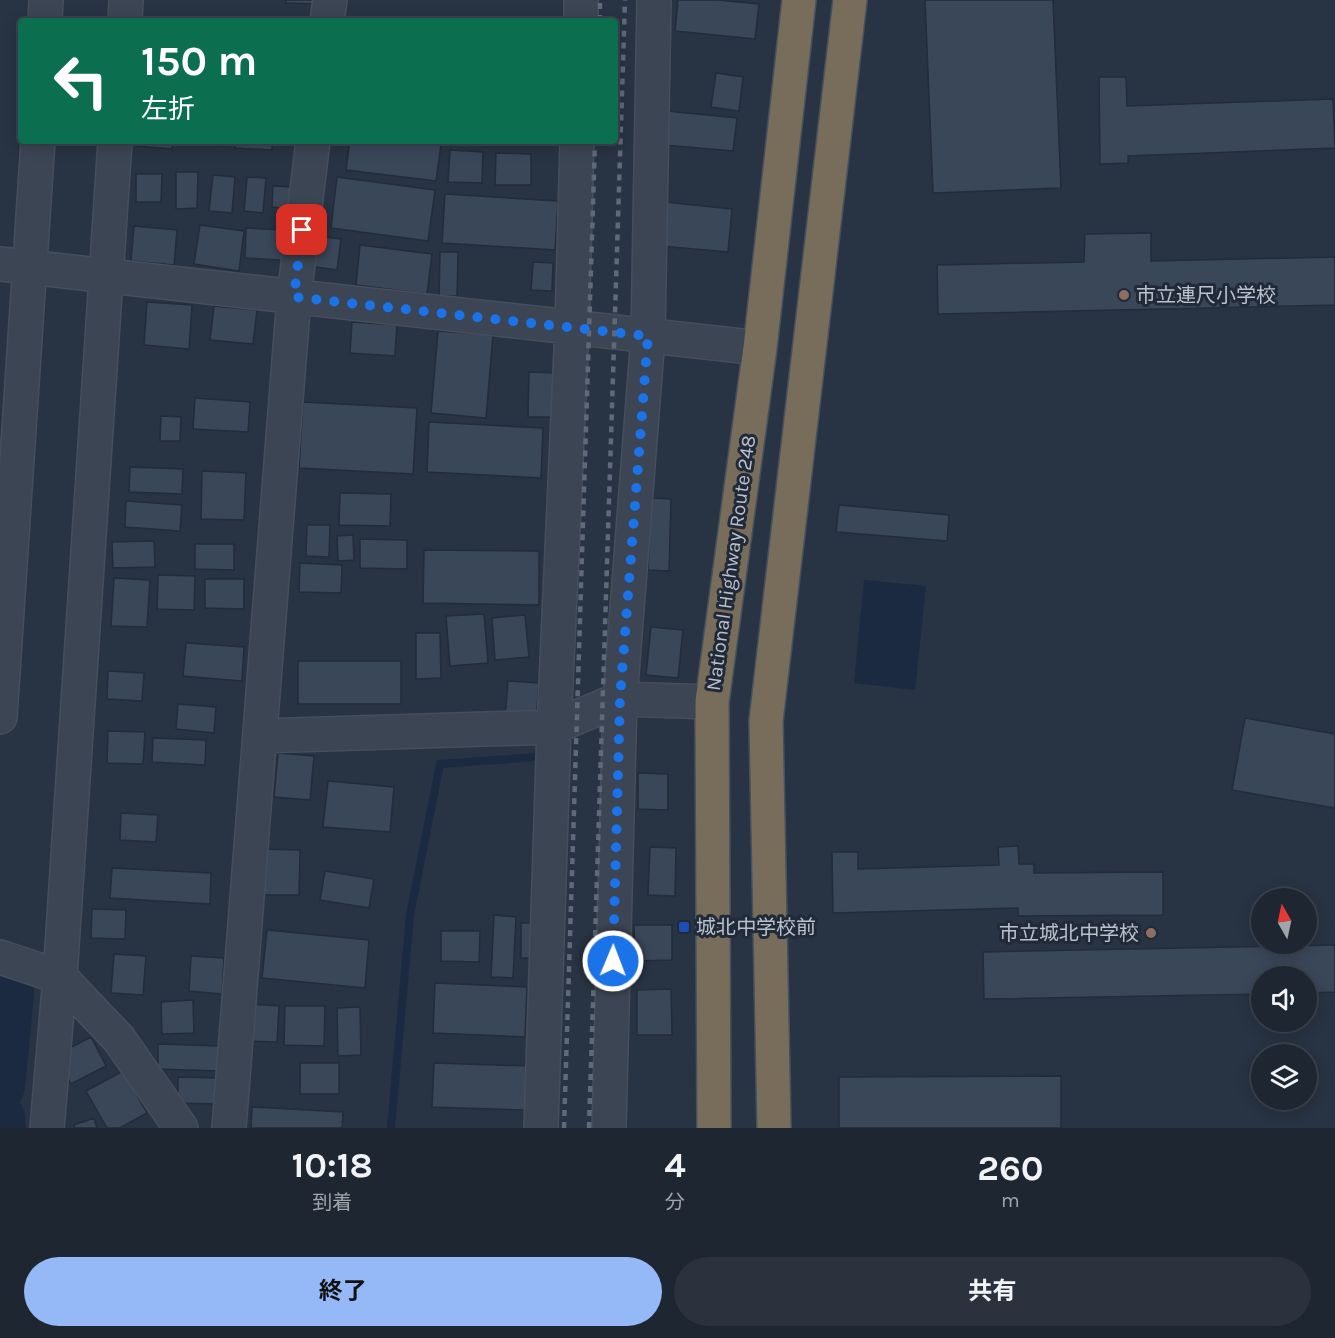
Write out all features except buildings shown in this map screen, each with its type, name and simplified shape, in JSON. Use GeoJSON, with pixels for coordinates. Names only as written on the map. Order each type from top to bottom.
{"type":"FeatureCollection","features":[{"type":"Feature","properties":{"kind":"highway","name":"National Highway Route 248"},"geometry":{"type":"LineString","coordinates":[[714,1128],[712,702],[760,348],[799,0]]}},
{"type":"Feature","properties":{"kind":"highway"},"geometry":{"type":"LineString","coordinates":[[774,1128],[766,721],[850,0]]}},
{"type":"Feature","properties":{"kind":"street"},"geometry":{"type":"LineString","coordinates":[[45,18],[46,0]]}},
{"type":"Feature","properties":{"kind":"street"},"geometry":{"type":"LineString","coordinates":[[125,18],[126,0]]}},
{"type":"Feature","properties":{"kind":"street"},"geometry":{"type":"LineString","coordinates":[[327,18],[330,0]]}},
{"type":"Feature","properties":{"kind":"street"},"geometry":{"type":"LineString","coordinates":[[581,0],[581,18]]}},
{"type":"Feature","properties":{"kind":"street"},"geometry":{"type":"LineString","coordinates":[[609,1128],[620,699],[648,336],[654,0]]}},
{"type":"Feature","properties":{"kind":"street"},"geometry":{"type":"LineString","coordinates":[[0,717],[15,265],[37,144]]}},
{"type":"Feature","properties":{"kind":"street"},"geometry":{"type":"LineString","coordinates":[[47,1128],[60,977],[105,276],[116,144]]}},
{"type":"Feature","properties":{"kind":"street"},"geometry":{"type":"LineString","coordinates":[[229,1128],[294,297],[313,144]]}},
{"type":"Feature","properties":{"kind":"street"},"geometry":{"type":"LineString","coordinates":[[541,1128],[577,144]]}},
{"type":"Feature","properties":{"kind":"street"},"geometry":{"type":"LineString","coordinates":[[15,265],[760,348]]}},
{"type":"Feature","properties":{"kind":"street"},"geometry":{"type":"LineString","coordinates":[[261,736],[554,727],[620,699],[712,702]]}},
{"type":"Feature","properties":{"kind":"street"},"geometry":{"type":"LineString","coordinates":[[0,957],[60,977],[119,1039],[181,1128]]}},
{"type":"Feature","properties":{"kind":"water"},"geometry":{"type":"Polygon","coordinates":[[[864,580],[926,586],[915,690],[854,683],[864,580]]]}},
{"type":"Feature","properties":{"kind":"waterway"},"geometry":{"type":"LineString","coordinates":[[391,1128],[410,915],[440,764],[536,757]]}},
{"type":"Feature","properties":{"kind":"waterway"},"geometry":{"type":"LineString","coordinates":[[0,1086],[9,994]]}},
{"type":"Feature","properties":{"kind":"waterway"},"geometry":{"type":"LineString","coordinates":[[0,1118],[1,1128]]}},
{"type":"Feature","properties":{"kind":"railway"},"geometry":{"type":"LineString","coordinates":[[600,0],[600,18]]}},
{"type":"Feature","properties":{"kind":"railway"},"geometry":{"type":"LineString","coordinates":[[589,1128],[625,0]]}},
{"type":"Feature","properties":{"kind":"railway"},"geometry":{"type":"LineString","coordinates":[[564,1128],[595,144]]}},
{"type":"Feature","properties":{"kind":"place","name":"市立連尺小学校"},"geometry":{"type":"Point","coordinates":[1124,295]}},
{"type":"Feature","properties":{"kind":"place","name":"城北中学校前"},"geometry":{"type":"Point","coordinates":[684,927]}},
{"type":"Feature","properties":{"kind":"place","name":"市立城北中学校"},"geometry":{"type":"Point","coordinates":[1151,933]}},
{"type":"Feature","properties":{"kind":"route"},"geometry":{"type":"LineString","coordinates":[[302,230],[294,297],[648,336],[620,699],[613,961]]}}]}
